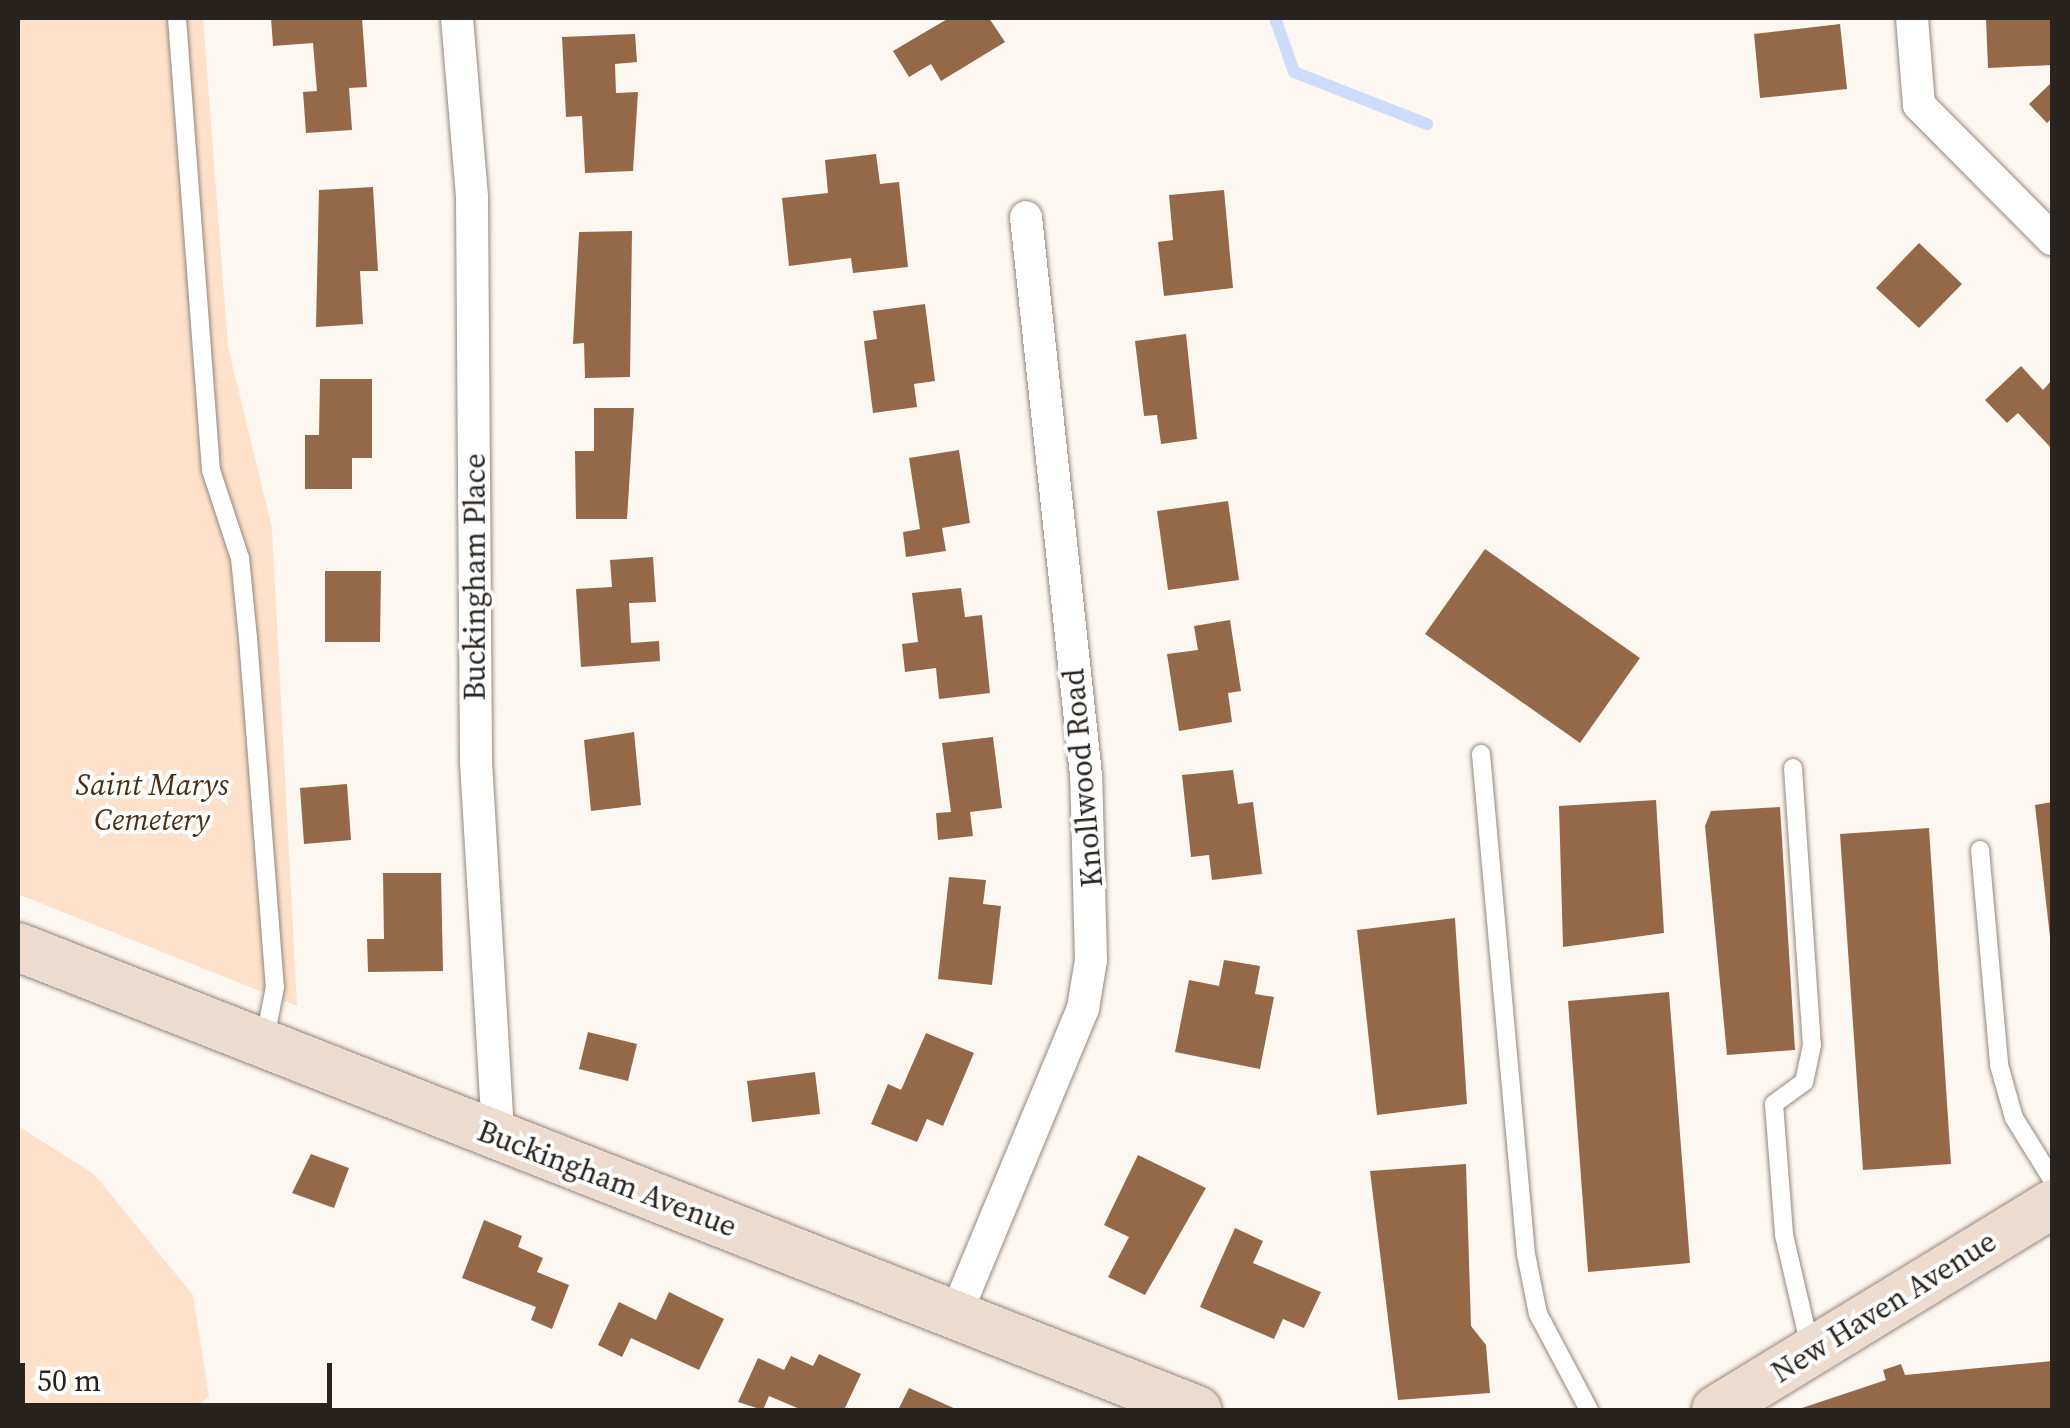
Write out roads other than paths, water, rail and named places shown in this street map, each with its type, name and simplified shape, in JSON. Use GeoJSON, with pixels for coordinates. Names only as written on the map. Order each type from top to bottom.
{"type":"FeatureCollection","features":[{"type":"Feature","properties":{"kind":"main road","name":"Buckingham Avenue"},"geometry":{"type":"LineString","coordinates":[[18,947],[1197,1410]]}},
{"type":"Feature","properties":{"kind":"main road","name":"New Haven Avenue"},"geometry":{"type":"LineString","coordinates":[[1716,1410],[2052,1204]]}},
{"type":"Feature","properties":{"kind":"street","name":"Buckingham Place"},"geometry":{"type":"LineString","coordinates":[[457,18],[472,198],[476,762],[498,1136]]}},
{"type":"Feature","properties":{"kind":"street"},"geometry":{"type":"LineString","coordinates":[[1912,18],[1919,105],[2052,240]]}},
{"type":"Feature","properties":{"kind":"street","name":"Knollwood Road"},"geometry":{"type":"LineString","coordinates":[[956,1316],[1084,1008],[1091,960],[1086,775],[1026,217]]}},
{"type":"Feature","properties":{"kind":"lane"},"geometry":{"type":"LineString","coordinates":[[177,18],[211,470],[240,558],[248,638],[275,987],[263,1044]]}},
{"type":"Feature","properties":{"kind":"lane"},"geometry":{"type":"LineString","coordinates":[[1481,754],[1526,1254],[1538,1314],[1589,1410]]}},
{"type":"Feature","properties":{"kind":"lane"},"geometry":{"type":"LineString","coordinates":[[1793,768],[1812,1044],[1804,1082],[1774,1104],[1786,1251],[1812,1352]]}},
{"type":"Feature","properties":{"kind":"lane"},"geometry":{"type":"LineString","coordinates":[[1980,850],[1999,1065],[2014,1118],[2052,1179]]}},
{"type":"Feature","properties":{"kind":"waterway"},"geometry":{"type":"LineString","coordinates":[[1275,18],[1294,72],[1427,124]]}},
{"type":"Feature","properties":{"kind":"park label","name":"Saint Marys Cemetery"},"geometry":{"type":"Point","coordinates":[152,802]}}]}
